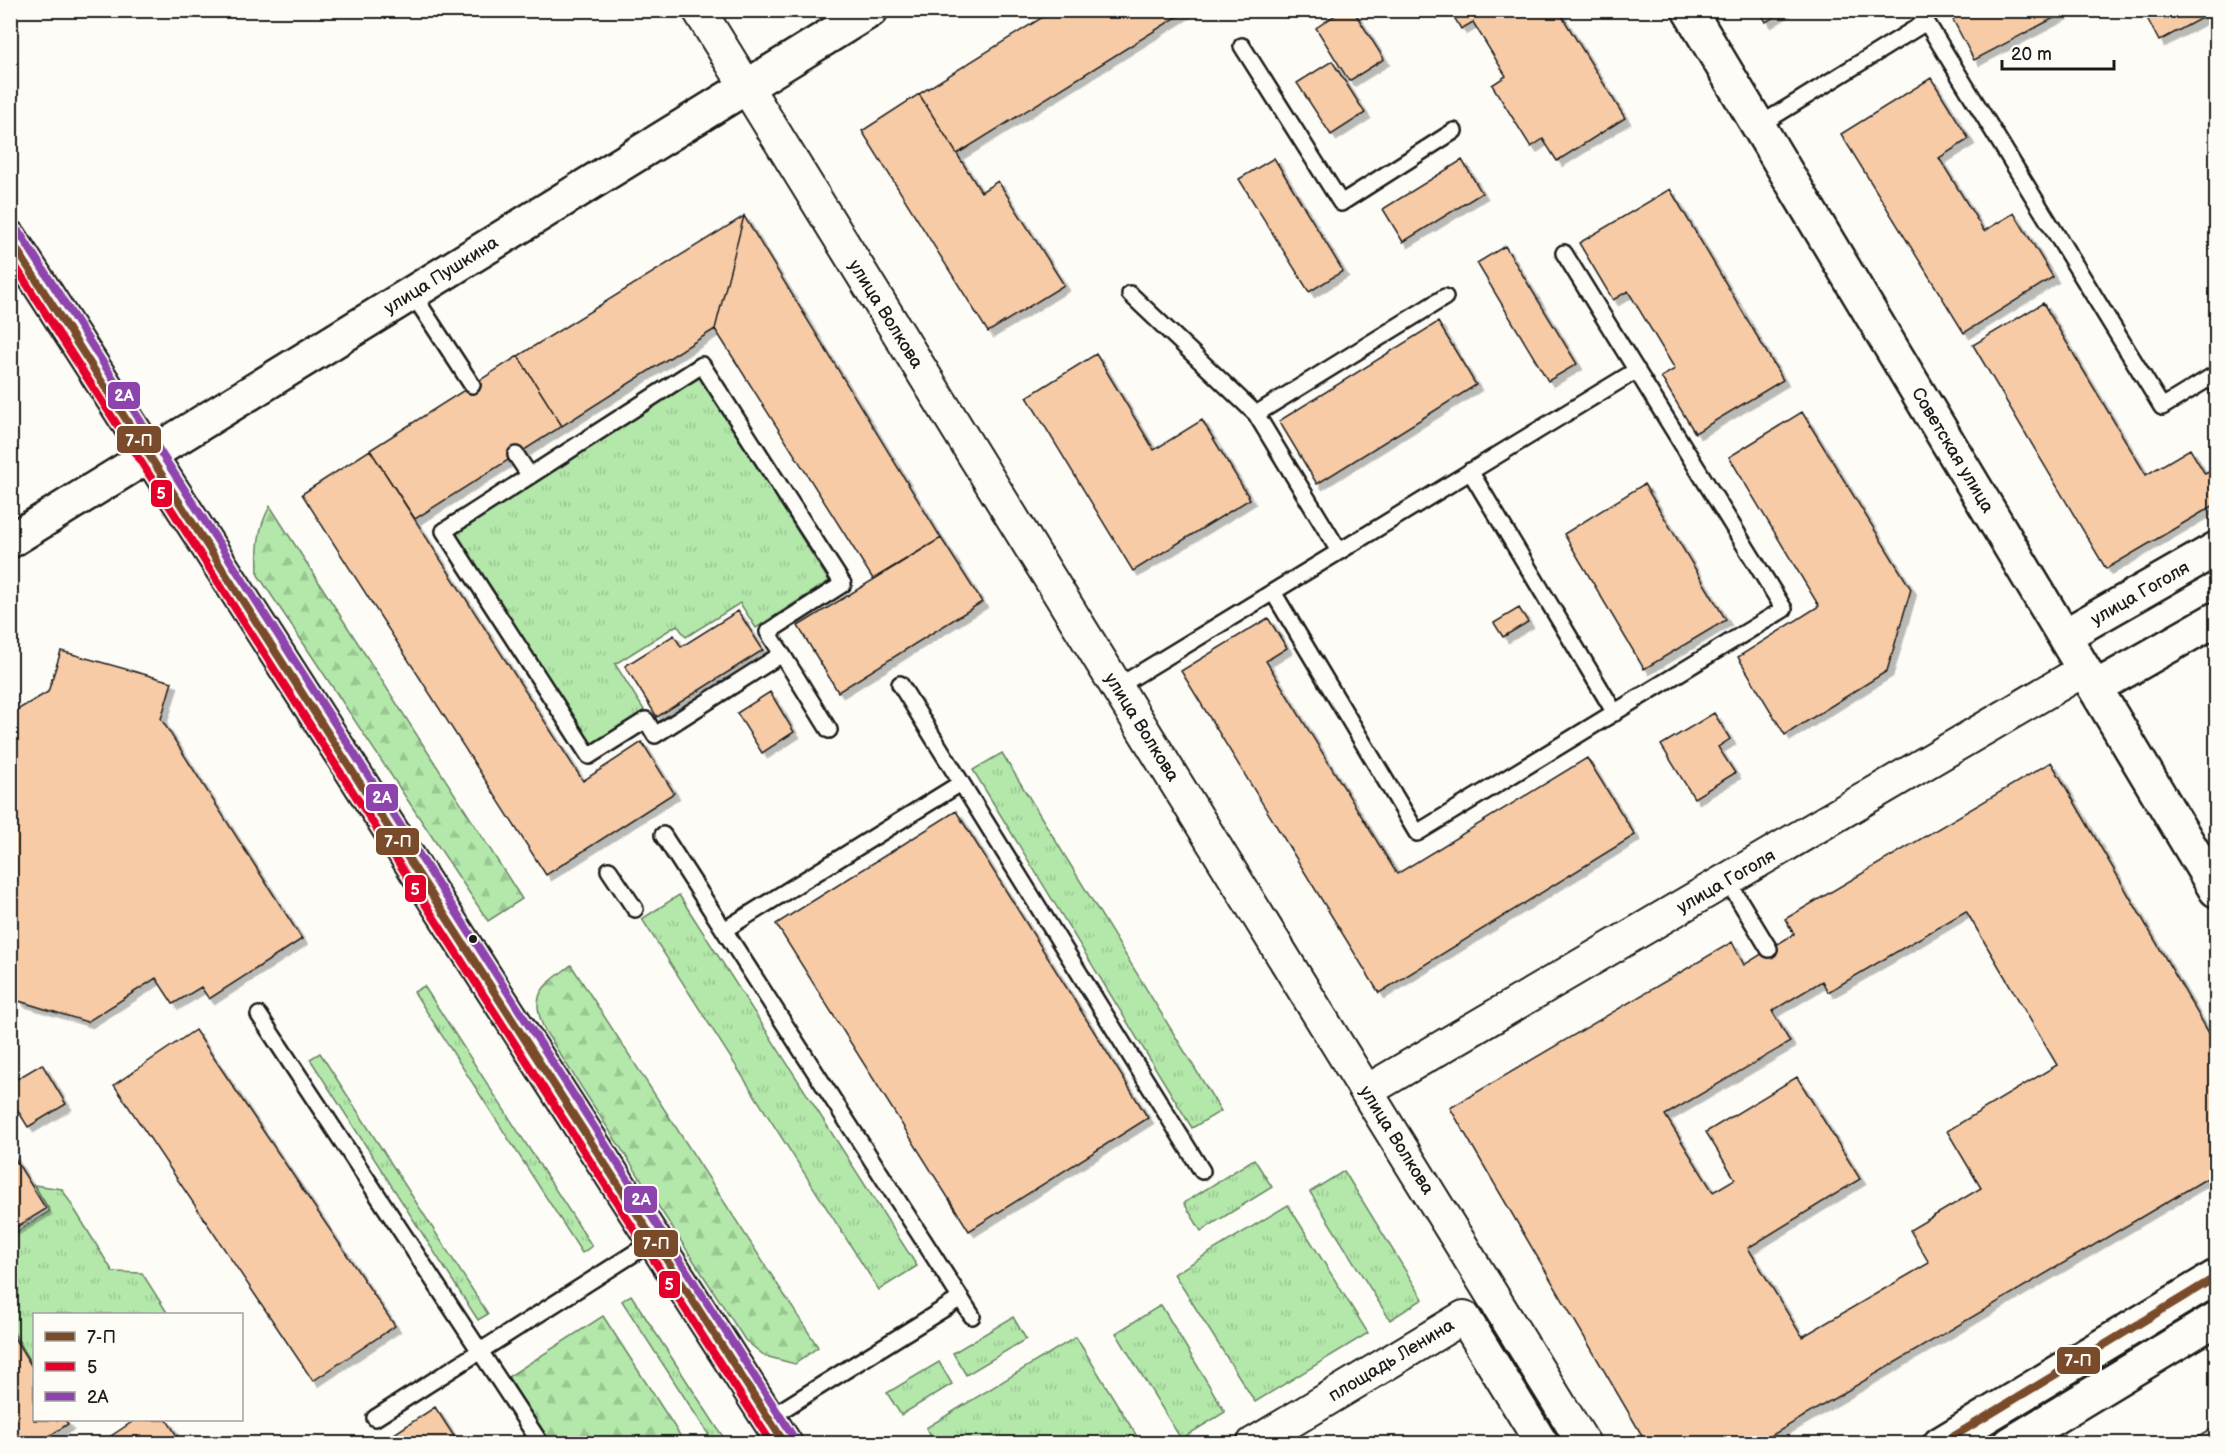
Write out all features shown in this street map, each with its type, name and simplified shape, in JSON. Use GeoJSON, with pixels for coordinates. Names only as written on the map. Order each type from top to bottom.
{"type":"FeatureCollection","features":[{"type":"Feature","properties":{"kind":"street","name":"улица Волкова"},"geometry":{"type":"LineString","coordinates":[[699,10],[1584,1443]]}},
{"type":"Feature","properties":{"kind":"street","name":"улица Пушкина"},"geometry":{"type":"LineString","coordinates":[[10,541],[871,10]]}},
{"type":"Feature","properties":{"kind":"street","name":"Советская улица"},"geometry":{"type":"LineString","coordinates":[[1689,10],[2217,890]]}},
{"type":"Feature","properties":{"kind":"street"},"geometry":{"type":"LineString","coordinates":[[10,238],[777,1431]]}},
{"type":"Feature","properties":{"kind":"street","name":"улица Гоголя"},"geometry":{"type":"LineString","coordinates":[[2064,636],[2217,549]]}},
{"type":"Feature","properties":{"kind":"street","name":"улица Гоголя"},"geometry":{"type":"LineString","coordinates":[[1367,1091],[1726,880],[2090,679],[2217,619]]}},
{"type":"Feature","properties":{"kind":"street"},"geometry":{"type":"LineString","coordinates":[[1940,1443],[2217,1277]]}},
{"type":"Feature","properties":{"kind":"street","name":"площадь Ленина"},"geometry":{"type":"LineString","coordinates":[[1253,1443],[1464,1317],[1542,1443]]}},
{"type":"Feature","properties":{"kind":"street"},"geometry":{"type":"LineString","coordinates":[[2029,1439],[2217,1319]]}},
{"type":"Feature","properties":{"kind":"lane"},"geometry":{"type":"LineString","coordinates":[[1758,126],[1922,16],[2162,407],[2215,379]]}},
{"type":"Feature","properties":{"kind":"lane"},"geometry":{"type":"LineString","coordinates":[[1242,46],[1341,203],[1454,131]]}},
{"type":"Feature","properties":{"kind":"lane"},"geometry":{"type":"LineString","coordinates":[[1273,592],[1417,833],[1784,609],[1564,253]]}},
{"type":"Feature","properties":{"kind":"lane"},"geometry":{"type":"LineString","coordinates":[[412,293],[472,385]]}},
{"type":"Feature","properties":{"kind":"lane"},"geometry":{"type":"LineString","coordinates":[[1130,294],[1256,414],[1339,551]]}},
{"type":"Feature","properties":{"kind":"lane"},"geometry":{"type":"LineString","coordinates":[[1256,414],[1445,297]]}},
{"type":"Feature","properties":{"kind":"lane"},"geometry":{"type":"LineString","coordinates":[[782,654],[655,735],[646,720],[589,756],[444,531],[702,365],[843,584],[768,632],[782,654],[829,730]]}},
{"type":"Feature","properties":{"kind":"lane"},"geometry":{"type":"LineString","coordinates":[[1117,687],[1637,370]]}},
{"type":"Feature","properties":{"kind":"lane"},"geometry":{"type":"LineString","coordinates":[[516,455],[530,476]]}},
{"type":"Feature","properties":{"kind":"lane"},"geometry":{"type":"LineString","coordinates":[[1470,471],[1616,713]]}},
{"type":"Feature","properties":{"kind":"lane"},"geometry":{"type":"LineString","coordinates":[[900,684],[1202,1171]]}},
{"type":"Feature","properties":{"kind":"lane"},"geometry":{"type":"LineString","coordinates":[[724,930],[961,783]]}},
{"type":"Feature","properties":{"kind":"lane"},"geometry":{"type":"LineString","coordinates":[[663,835],[972,1316]]}},
{"type":"Feature","properties":{"kind":"lane"},"geometry":{"type":"LineString","coordinates":[[609,870],[635,909]]}},
{"type":"Feature","properties":{"kind":"lane"},"geometry":{"type":"LineString","coordinates":[[1726,880],[1769,950]]}},
{"type":"Feature","properties":{"kind":"lane"},"geometry":{"type":"LineString","coordinates":[[259,1015],[541,1443]]}},
{"type":"Feature","properties":{"kind":"lane"},"geometry":{"type":"LineString","coordinates":[[375,1419],[655,1240]]}},
{"type":"Feature","properties":{"kind":"lane"},"geometry":{"type":"LineString","coordinates":[[777,1431],[961,1298]]}},
{"type":"Feature","properties":{"kind":"green space"},"geometry":{"type":"Polygon","coordinates":[[[700,377],[829,581],[756,628],[740,603],[686,637],[677,625],[615,664],[646,713],[592,748],[455,532],[700,377]]]}},
{"type":"Feature","properties":{"kind":"green space"},"geometry":{"type":"Polygon","coordinates":[[[270,506],[522,899],[488,921],[258,575],[259,540],[262,523],[270,506]]]}},
{"type":"Feature","properties":{"kind":"green space"},"geometry":{"type":"Polygon","coordinates":[[[1002,753],[1221,1111],[1192,1128],[973,770],[1002,753]]]}},
{"type":"Feature","properties":{"kind":"green space"},"geometry":{"type":"Polygon","coordinates":[[[679,895],[917,1266],[879,1290],[642,919],[679,895]]]}},
{"type":"Feature","properties":{"kind":"green space"},"geometry":{"type":"Polygon","coordinates":[[[571,965],[818,1347],[795,1364],[765,1356],[745,1340],[545,1031],[540,1018],[538,999],[546,986],[571,965]]]}},
{"type":"Feature","properties":{"kind":"green space"},"geometry":{"type":"Polygon","coordinates":[[[424,986],[592,1246],[582,1253],[414,992],[424,986]]]}},
{"type":"Feature","properties":{"kind":"green space"},"geometry":{"type":"Polygon","coordinates":[[[320,1053],[488,1314],[478,1320],[310,1059],[320,1053]]]}},
{"type":"Feature","properties":{"kind":"green space"},"geometry":{"type":"Polygon","coordinates":[[[1254,1159],[1272,1187],[1201,1231],[1184,1203],[1254,1159]]]}},
{"type":"Feature","properties":{"kind":"green space"},"geometry":{"type":"Polygon","coordinates":[[[1344,1171],[1423,1299],[1390,1320],[1310,1192],[1344,1171]]]}},
{"type":"Feature","properties":{"kind":"green space"},"geometry":{"type":"Polygon","coordinates":[[[34,1185],[62,1189],[113,1272],[142,1273],[167,1313],[33,1313],[33,1365],[11,1328],[11,1235],[50,1211],[34,1185]]]}},
{"type":"Feature","properties":{"kind":"green space"},"geometry":{"type":"Polygon","coordinates":[[[1288,1205],[1368,1333],[1255,1402],[1174,1274],[1288,1205]]]}},
{"type":"Feature","properties":{"kind":"green space"},"geometry":{"type":"Polygon","coordinates":[[[631,1295],[727,1443],[714,1443],[622,1301],[631,1295]]]}},
{"type":"Feature","properties":{"kind":"green space"},"geometry":{"type":"Polygon","coordinates":[[[1161,1305],[1225,1412],[1181,1439],[1116,1333],[1161,1305]]]}},
{"type":"Feature","properties":{"kind":"green space"},"geometry":{"type":"Polygon","coordinates":[[[603,1316],[685,1443],[551,1443],[508,1377],[603,1316]]]}},
{"type":"Feature","properties":{"kind":"green space"},"geometry":{"type":"Polygon","coordinates":[[[1013,1317],[1026,1339],[966,1375],[953,1353],[1013,1317]]]}},
{"type":"Feature","properties":{"kind":"green space"},"geometry":{"type":"Polygon","coordinates":[[[1076,1337],[1141,1443],[935,1443],[926,1428],[1076,1337]]]}},
{"type":"Feature","properties":{"kind":"green space"},"geometry":{"type":"Polygon","coordinates":[[[939,1362],[952,1384],[901,1415],[887,1393],[939,1362]]]}},
{"type":"Feature","properties":{"kind":"building"},"geometry":{"type":"Polygon","coordinates":[[[1054,10],[1188,10],[957,154],[919,94],[1054,10]]]}},
{"type":"Feature","properties":{"kind":"building"},"geometry":{"type":"Polygon","coordinates":[[[1343,10],[1353,10],[1384,59],[1349,81],[1316,28],[1343,10]]]}},
{"type":"Feature","properties":{"kind":"building"},"geometry":{"type":"Polygon","coordinates":[[[1450,10],[1558,10],[1625,118],[1557,161],[1543,139],[1531,147],[1492,85],[1506,76],[1473,22],[1461,29],[1450,10]]]}},
{"type":"Feature","properties":{"kind":"building"},"geometry":{"type":"Polygon","coordinates":[[[1759,10],[1785,10],[1766,22],[1759,10]]]}},
{"type":"Feature","properties":{"kind":"building"},"geometry":{"type":"Polygon","coordinates":[[[1948,10],[2069,10],[1974,60],[1948,10]]]}},
{"type":"Feature","properties":{"kind":"building"},"geometry":{"type":"Polygon","coordinates":[[[2143,10],[2209,10],[2211,13],[2159,41],[2143,10]]]}},
{"type":"Feature","properties":{"kind":"building"},"geometry":{"type":"Polygon","coordinates":[[[1332,61],[1365,113],[1331,135],[1297,83],[1332,61]]]}},
{"type":"Feature","properties":{"kind":"building"},"geometry":{"type":"Polygon","coordinates":[[[1931,78],[1969,139],[1939,158],[1984,231],[2014,213],[2053,277],[1964,333],[1841,134],[1931,78]]]}},
{"type":"Feature","properties":{"kind":"building"},"geometry":{"type":"Polygon","coordinates":[[[919,94],[981,192],[998,181],[1064,285],[988,332],[862,131],[919,94]]]}},
{"type":"Feature","properties":{"kind":"building"},"geometry":{"type":"Polygon","coordinates":[[[1274,158],[1343,271],[1309,292],[1239,179],[1274,158]]]}},
{"type":"Feature","properties":{"kind":"building"},"geometry":{"type":"Polygon","coordinates":[[[1462,160],[1482,193],[1403,242],[1383,209],[1462,160]]]}},
{"type":"Feature","properties":{"kind":"building"},"geometry":{"type":"Polygon","coordinates":[[[1670,189],[1783,380],[1695,433],[1661,377],[1675,369],[1628,291],[1613,300],[1579,243],[1670,189]]]}},
{"type":"Feature","properties":{"kind":"building"},"geometry":{"type":"Polygon","coordinates":[[[744,216],[715,329],[562,426],[518,356],[744,216]]]}},
{"type":"Feature","properties":{"kind":"building"},"geometry":{"type":"Polygon","coordinates":[[[744,216],[941,538],[873,579],[715,329],[744,216]]]}},
{"type":"Feature","properties":{"kind":"building"},"geometry":{"type":"Polygon","coordinates":[[[1505,246],[1577,364],[1548,381],[1477,263],[1505,246]]]}},
{"type":"Feature","properties":{"kind":"building"},"geometry":{"type":"Polygon","coordinates":[[[2043,303],[2146,475],[2190,449],[2205,474],[2216,468],[2216,504],[2106,569],[1973,345],[2043,303]]]}},
{"type":"Feature","properties":{"kind":"building"},"geometry":{"type":"Polygon","coordinates":[[[1438,322],[1476,385],[1317,484],[1279,421],[1438,322]]]}},
{"type":"Feature","properties":{"kind":"building"},"geometry":{"type":"Polygon","coordinates":[[[1096,354],[1154,450],[1202,420],[1250,499],[1133,571],[1027,397],[1096,354]]]}},
{"type":"Feature","properties":{"kind":"building"},"geometry":{"type":"Polygon","coordinates":[[[518,356],[562,426],[415,519],[370,450],[518,356]]]}},
{"type":"Feature","properties":{"kind":"building"},"geometry":{"type":"Polygon","coordinates":[[[1802,412],[1911,589],[1887,671],[1785,735],[1738,657],[1819,606],[1729,457],[1802,412]]]}},
{"type":"Feature","properties":{"kind":"building"},"geometry":{"type":"Polygon","coordinates":[[[370,450],[583,781],[642,742],[674,793],[546,875],[302,494],[370,450]]]}},
{"type":"Feature","properties":{"kind":"building"},"geometry":{"type":"Polygon","coordinates":[[[1644,484],[1726,620],[1644,669],[1564,534],[1644,484]]]}},
{"type":"Feature","properties":{"kind":"building"},"geometry":{"type":"Polygon","coordinates":[[[941,538],[982,602],[838,692],[798,626],[941,538]]]}},
{"type":"Feature","properties":{"kind":"building"},"geometry":{"type":"Polygon","coordinates":[[[1519,608],[1528,622],[1503,637],[1494,623],[1519,608]]]}},
{"type":"Feature","properties":{"kind":"building"},"geometry":{"type":"Polygon","coordinates":[[[738,611],[763,650],[657,717],[625,666],[674,635],[681,647],[738,611]]]}},
{"type":"Feature","properties":{"kind":"building"},"geometry":{"type":"Polygon","coordinates":[[[1268,618],[1287,648],[1266,661],[1397,874],[1587,758],[1635,835],[1379,993],[1181,671],[1268,618]]]}},
{"type":"Feature","properties":{"kind":"building"},"geometry":{"type":"Polygon","coordinates":[[[61,651],[172,682],[161,719],[302,939],[209,999],[201,987],[173,1004],[156,978],[87,1022],[19,1001],[10,986],[10,714],[48,692],[61,651]]]}},
{"type":"Feature","properties":{"kind":"building"},"geometry":{"type":"Polygon","coordinates":[[[770,692],[794,732],[762,753],[737,713],[770,692]]]}},
{"type":"Feature","properties":{"kind":"building"},"geometry":{"type":"Polygon","coordinates":[[[1714,713],[1730,739],[1718,747],[1735,773],[1694,798],[1661,745],[1714,713]]]}},
{"type":"Feature","properties":{"kind":"building"},"geometry":{"type":"Polygon","coordinates":[[[2051,762],[2216,1045],[2216,1173],[1757,1444],[1647,1444],[1450,1108],[1732,942],[1744,965],[1794,934],[1785,919],[2051,762]],[[1966,911],[1828,992],[1822,981],[1772,1011],[1790,1042],[1665,1115],[1713,1192],[1735,1179],[1706,1132],[1797,1077],[1860,1179],[1748,1248],[1802,1337],[1929,1263],[1910,1230],[1981,1188],[1947,1131],[2057,1065],[1966,911]]]}},
{"type":"Feature","properties":{"kind":"building"},"geometry":{"type":"Polygon","coordinates":[[[956,811],[1148,1118],[969,1231],[776,924],[956,811]]]}},
{"type":"Feature","properties":{"kind":"building"},"geometry":{"type":"Polygon","coordinates":[[[195,1030],[395,1326],[313,1381],[114,1085],[195,1030]]]}},
{"type":"Feature","properties":{"kind":"building"},"geometry":{"type":"Polygon","coordinates":[[[42,1064],[66,1104],[28,1127],[10,1098],[10,1083],[42,1064]]]}},
{"type":"Feature","properties":{"kind":"building"},"geometry":{"type":"Polygon","coordinates":[[[10,1151],[46,1209],[10,1231],[10,1151]]]}},
{"type":"Feature","properties":{"kind":"building"},"geometry":{"type":"Polygon","coordinates":[[[10,1331],[33,1368],[33,1421],[66,1421],[68,1424],[37,1444],[10,1444],[10,1331]]]}},
{"type":"Feature","properties":{"kind":"building"},"geometry":{"type":"Polygon","coordinates":[[[435,1407],[459,1444],[379,1444],[435,1407]]]}},
{"type":"Feature","properties":{"kind":"building"},"geometry":{"type":"Polygon","coordinates":[[[134,1421],[168,1421],[182,1444],[99,1444],[134,1421]]]}},
{"type":"Feature","properties":{"kind":"building"},"geometry":{"type":"Polygon","coordinates":[[[2216,1426],[2216,1444],[2187,1444],[2216,1426]]]}},
{"type":"Feature","properties":{"kind":"transit line","name":"2А"},"geometry":{"type":"LineString","coordinates":[[19,232],[794,1438]]}},
{"type":"Feature","properties":{"kind":"transit line","name":"7-П"},"geometry":{"type":"LineString","coordinates":[[10,239],[785,1444]]}},
{"type":"Feature","properties":{"kind":"transit line","name":"5"},"geometry":{"type":"LineString","coordinates":[[10,258],[772,1444]]}},
{"type":"Feature","properties":{"kind":"transit line","name":"7-П"},"geometry":{"type":"LineString","coordinates":[[1941,1444],[2216,1277]]}}]}
